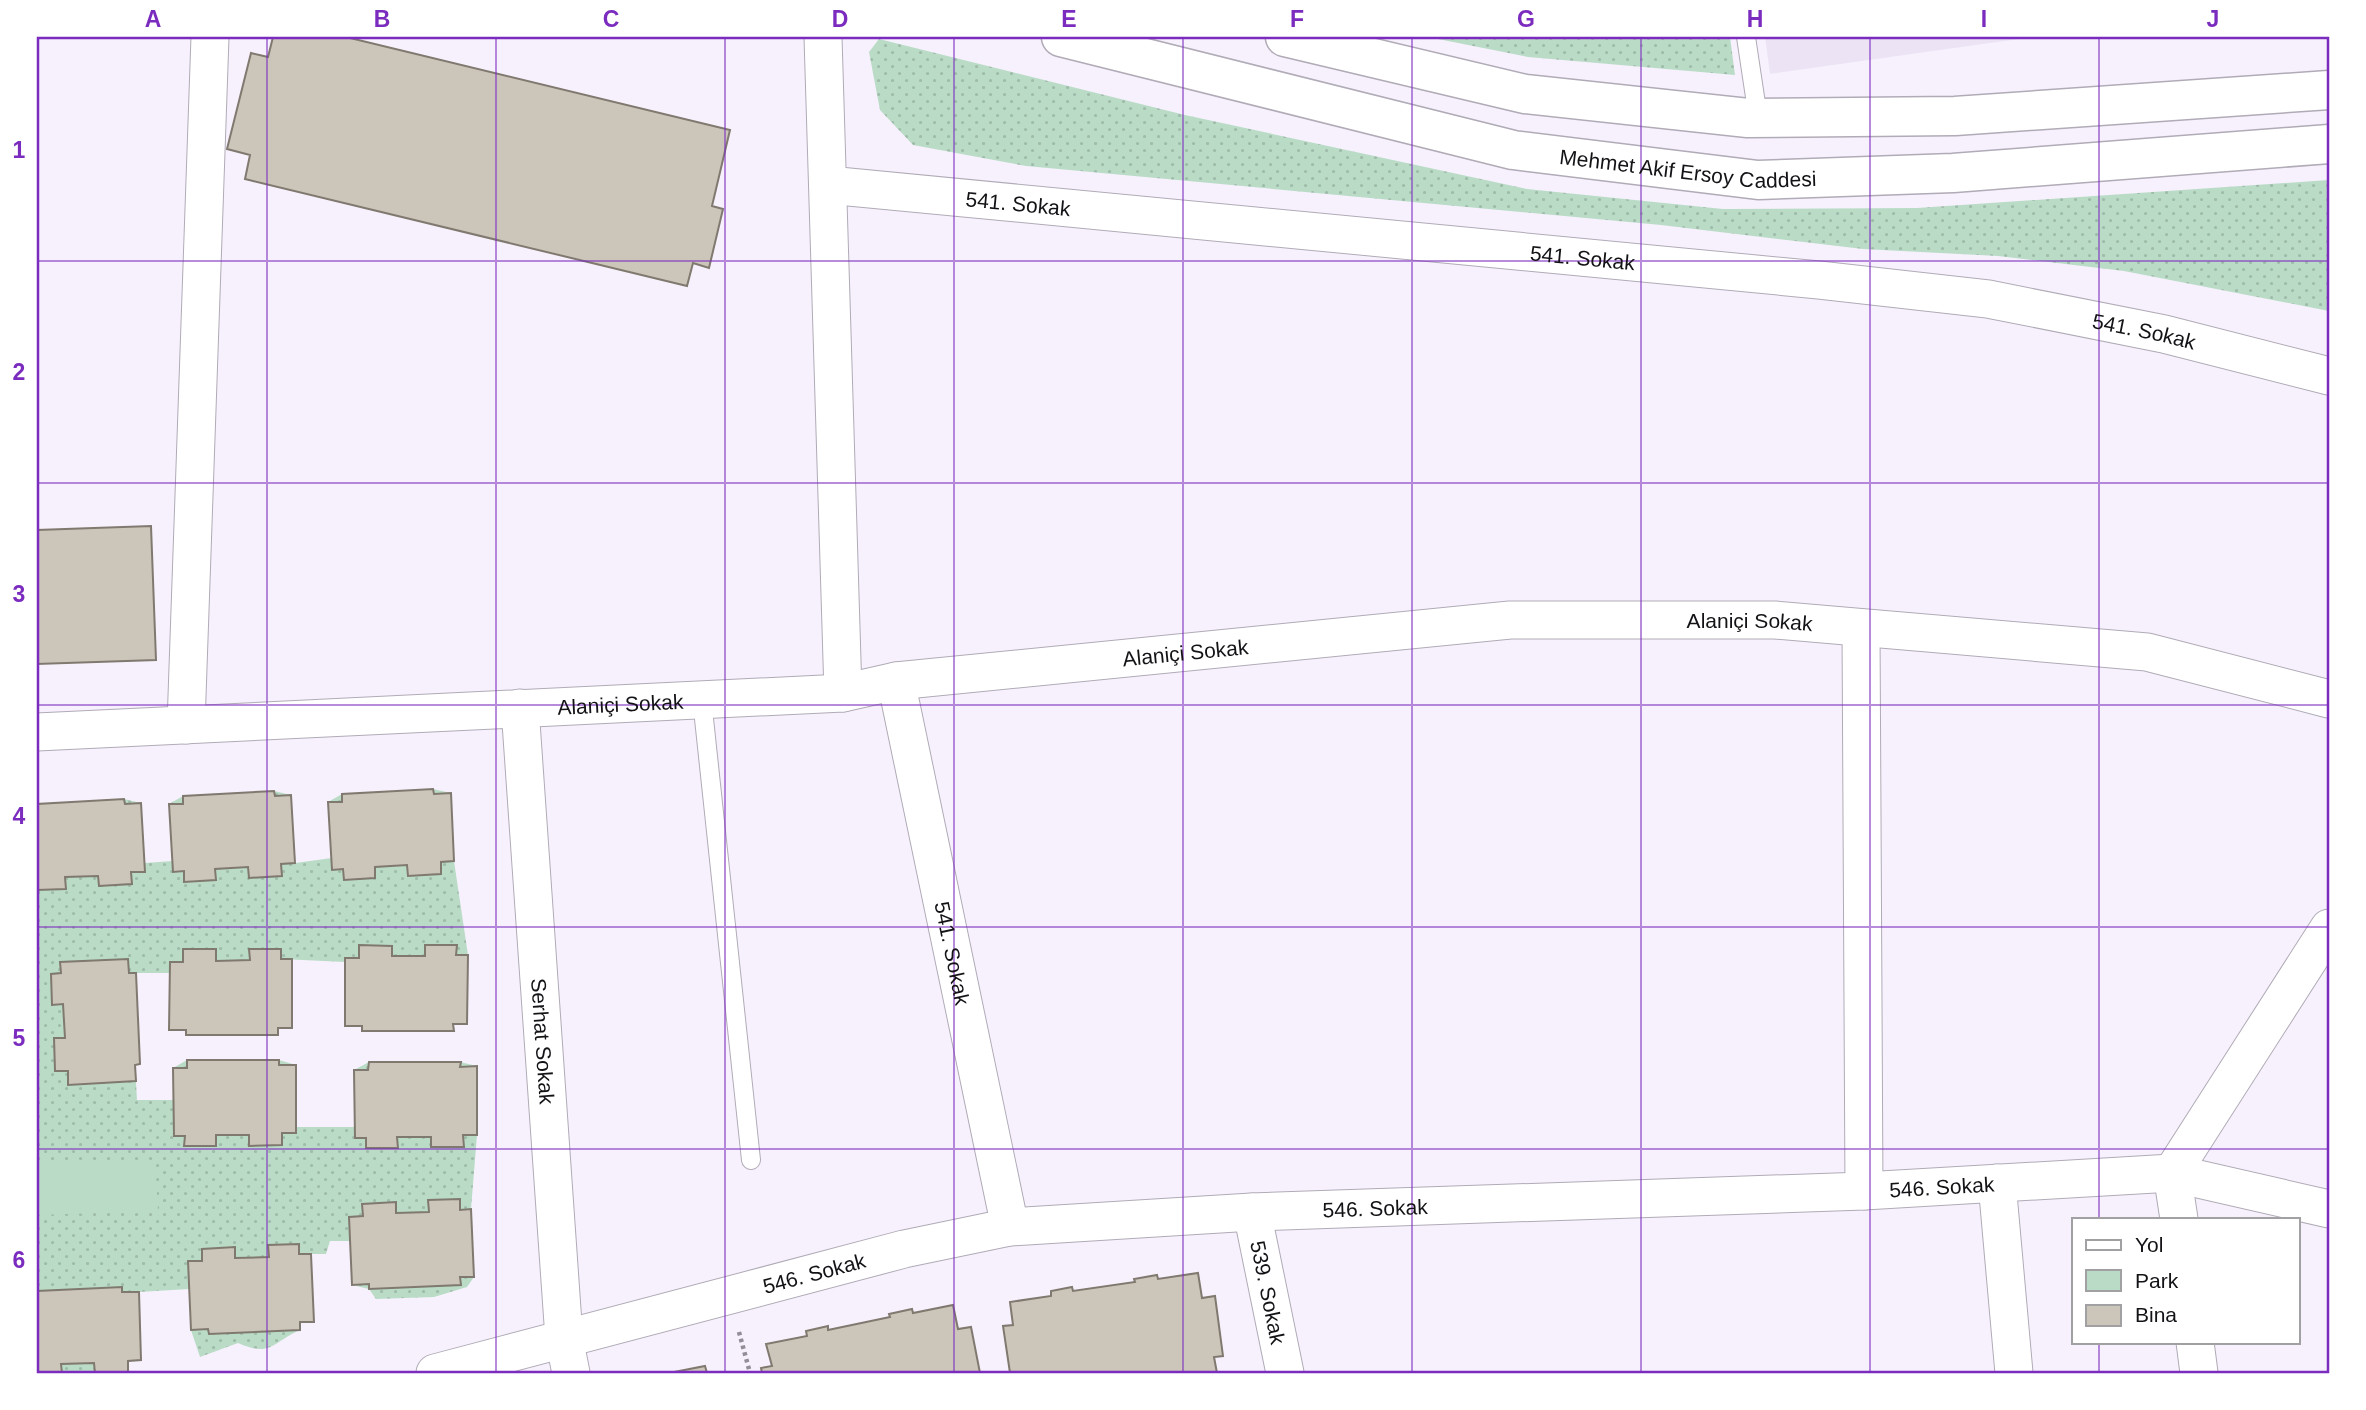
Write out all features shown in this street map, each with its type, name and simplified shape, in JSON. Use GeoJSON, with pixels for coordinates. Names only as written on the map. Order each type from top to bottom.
{"type":"FeatureCollection","features":[{"type":"Feature","properties":{"kind":"main road","name":"Mehmet Akif Ersoy Caddesi"},"geometry":{"type":"LineString","coordinates":[[1061,37],[1513,150],[1758,180],[1953,173],[2329,144]]}},
{"type":"Feature","properties":{"kind":"main road"},"geometry":{"type":"LineString","coordinates":[[1285,37],[1525,93],[1758,117],[1955,116],[2329,90]]}},
{"type":"Feature","properties":{"kind":"street"},"geometry":{"type":"LineString","coordinates":[[186,725],[210,37]]}},
{"type":"Feature","properties":{"kind":"street"},"geometry":{"type":"LineString","coordinates":[[823,37],[843,693]]}},
{"type":"Feature","properties":{"kind":"street","name":"541. Sokak"},"geometry":{"type":"LineString","coordinates":[[828,185],[1988,299],[2164,334],[2329,376]]}},
{"type":"Feature","properties":{"kind":"street","name":"Alaniçi Sokak"},"geometry":{"type":"LineString","coordinates":[[37,732],[843,693],[896,681],[1510,620],[1775,620],[2147,652],[2329,699]]}},
{"type":"Feature","properties":{"kind":"street"},"geometry":{"type":"LineString","coordinates":[[1861,628],[1864,1191]]}},
{"type":"Feature","properties":{"kind":"street","name":"541. Sokak"},"geometry":{"type":"LineString","coordinates":[[896,681],[1010,1227]]}},
{"type":"Feature","properties":{"kind":"street","name":"Serhat Sokak"},"geometry":{"type":"LineString","coordinates":[[520,709],[564,1338],[571,1373]]}},
{"type":"Feature","properties":{"kind":"street"},"geometry":{"type":"LineString","coordinates":[[2179,1218],[2172,1173],[2329,928]]}},
{"type":"Feature","properties":{"kind":"street","name":"546. Sokak"},"geometry":{"type":"LineString","coordinates":[[435,1373],[891,1252],[1010,1227],[1252,1212],[1864,1191],[2172,1173],[2329,1209]]}},
{"type":"Feature","properties":{"kind":"street"},"geometry":{"type":"LineString","coordinates":[[1997,1183],[2014,1373]]}},
{"type":"Feature","properties":{"kind":"street","name":"539. Sokak"},"geometry":{"type":"LineString","coordinates":[[1252,1212],[1285,1373]]}},
{"type":"Feature","properties":{"kind":"street"},"geometry":{"type":"LineString","coordinates":[[2195,1344],[2199,1373]]}},
{"type":"Feature","properties":{"kind":"lane"},"geometry":{"type":"LineString","coordinates":[[1746,37],[1758,117]]}},
{"type":"Feature","properties":{"kind":"lane"},"geometry":{"type":"LineString","coordinates":[[702,700],[751,1160]]}},
{"type":"Feature","properties":{"kind":"shaded area"},"geometry":{"type":"Polygon","coordinates":[[[1765,37],[2033,37],[1770,74],[1765,37]]]}},
{"type":"Feature","properties":{"kind":"green space"},"geometry":{"type":"Polygon","coordinates":[[[1428,37],[1730,37],[1735,75],[1528,57],[1428,37]]]}},
{"type":"Feature","properties":{"kind":"green space"},"geometry":{"type":"Polygon","coordinates":[[[879,39],[1185,115],[1527,189],[1723,209],[1917,208],[2329,180],[2329,311],[2124,271],[1998,256],[1863,249],[1661,225],[1026,166],[913,145],[880,110],[869,52],[879,39]]]}},
{"type":"Feature","properties":{"kind":"green space"},"geometry":{"type":"Polygon","coordinates":[[[433,789],[451,793],[454,861],[468,955],[456,955],[457,946],[426,945],[425,956],[392,956],[392,946],[359,945],[359,958],[345,958],[345,962],[281,959],[250,949],[250,960],[216,961],[216,950],[184,949],[183,962],[170,962],[169,973],[136,973],[140,1064],[135,1065],[137,1100],[173,1100],[173,1068],[187,1060],[279,1060],[296,1065],[296,1127],[355,1127],[354,1070],[369,1062],[460,1062],[477,1066],[477,1135],[471,1209],[474,1277],[467,1287],[434,1297],[376,1299],[369,1289],[352,1285],[350,1241],[330,1241],[326,1254],[311,1254],[314,1322],[300,1323],[300,1330],[270,1347],[257,1349],[238,1343],[200,1357],[191,1330],[189,1289],[139,1292],[141,1360],[129,1361],[128,1373],[37,1373],[37,804],[124,799],[141,803],[145,863],[172,861],[169,804],[183,796],[274,791],[291,795],[295,863],[332,858],[328,802],[342,794],[433,789]]]}},
{"type":"Feature","properties":{"kind":"green space"},"geometry":{"type":"Polygon","coordinates":[[[155,1160],[158,1211],[37,1215],[37,1163],[155,1160]]]}},
{"type":"Feature","properties":{"kind":"building"},"geometry":{"type":"Polygon","coordinates":[[[273,37],[346,37],[730,130],[712,206],[723,209],[709,268],[693,263],[687,286],[245,179],[250,155],[227,149],[251,53],[268,57],[273,37]]]}},
{"type":"Feature","properties":{"kind":"building"},"geometry":{"type":"Polygon","coordinates":[[[151,526],[156,660],[37,664],[37,530],[151,526]]]}},
{"type":"Feature","properties":{"kind":"building"},"geometry":{"type":"Polygon","coordinates":[[[433,789],[434,794],[451,793],[454,861],[441,862],[441,874],[408,876],[407,865],[375,867],[375,878],[344,880],[343,869],[332,870],[328,802],[342,802],[342,794],[433,789]]]}},
{"type":"Feature","properties":{"kind":"building"},"geometry":{"type":"Polygon","coordinates":[[[274,791],[275,796],[291,795],[295,863],[281,864],[282,876],[249,878],[248,867],[215,869],[216,880],[184,882],[184,871],[173,872],[169,804],[183,804],[183,796],[274,791]]]}},
{"type":"Feature","properties":{"kind":"building"},"geometry":{"type":"Polygon","coordinates":[[[124,799],[125,804],[141,803],[145,872],[131,872],[132,884],[99,886],[98,876],[65,877],[66,889],[37,890],[37,804],[124,799]]]}},
{"type":"Feature","properties":{"kind":"building"},"geometry":{"type":"Polygon","coordinates":[[[359,945],[392,946],[392,956],[425,956],[425,945],[457,945],[456,955],[468,955],[467,1024],[453,1024],[454,1031],[362,1031],[362,1026],[345,1026],[345,958],[359,958],[359,945]]]}},
{"type":"Feature","properties":{"kind":"building"},"geometry":{"type":"Polygon","coordinates":[[[183,949],[216,949],[216,961],[250,960],[249,949],[281,949],[281,959],[292,959],[292,1028],[278,1028],[278,1035],[186,1035],[186,1030],[169,1030],[170,962],[183,962],[183,949]]]}},
{"type":"Feature","properties":{"kind":"building"},"geometry":{"type":"Polygon","coordinates":[[[128,959],[129,973],[136,973],[140,1064],[135,1065],[136,1081],[68,1085],[68,1071],[55,1071],[54,1038],[65,1038],[63,1004],[52,1005],[51,974],[61,973],[60,962],[128,959]]]}},
{"type":"Feature","properties":{"kind":"building"},"geometry":{"type":"Polygon","coordinates":[[[187,1060],[279,1060],[279,1065],[296,1065],[296,1133],[282,1133],[282,1145],[249,1146],[249,1135],[216,1135],[216,1146],[184,1146],[185,1136],[174,1136],[173,1068],[187,1068],[187,1060]]]}},
{"type":"Feature","properties":{"kind":"building"},"geometry":{"type":"Polygon","coordinates":[[[369,1062],[461,1062],[460,1067],[477,1066],[477,1135],[463,1135],[464,1147],[431,1147],[431,1137],[397,1137],[398,1148],[366,1148],[366,1138],[355,1138],[354,1070],[368,1070],[369,1062]]]}},
{"type":"Feature","properties":{"kind":"building"},"geometry":{"type":"Polygon","coordinates":[[[460,1199],[460,1210],[471,1209],[474,1277],[460,1277],[461,1285],[369,1289],[369,1284],[352,1285],[349,1217],[363,1216],[362,1204],[396,1202],[396,1213],[429,1212],[428,1200],[460,1199]]]}},
{"type":"Feature","properties":{"kind":"building"},"geometry":{"type":"Polygon","coordinates":[[[299,1244],[299,1254],[311,1254],[314,1322],[300,1322],[300,1330],[209,1334],[208,1329],[191,1330],[188,1261],[202,1261],[202,1249],[235,1247],[235,1258],[269,1257],[268,1245],[299,1244]]]}},
{"type":"Feature","properties":{"kind":"building"},"geometry":{"type":"Polygon","coordinates":[[[1198,1273],[1202,1298],[1215,1296],[1223,1356],[1214,1357],[1217,1373],[1010,1373],[1003,1326],[1013,1325],[1010,1302],[1051,1296],[1051,1291],[1072,1287],[1073,1291],[1135,1282],[1134,1279],[1157,1275],[1158,1279],[1198,1273]]]}},
{"type":"Feature","properties":{"kind":"building"},"geometry":{"type":"Polygon","coordinates":[[[122,1287],[122,1292],[139,1292],[141,1360],[128,1361],[128,1373],[95,1373],[94,1363],[61,1364],[62,1373],[37,1373],[37,1291],[122,1287]]]}},
{"type":"Feature","properties":{"kind":"building"},"geometry":{"type":"Polygon","coordinates":[[[953,1305],[958,1329],[971,1327],[980,1373],[762,1373],[761,1368],[772,1366],[766,1344],[807,1336],[806,1331],[828,1326],[828,1330],[890,1317],[889,1314],[912,1309],[913,1313],[953,1305]]]}},
{"type":"Feature","properties":{"kind":"building"},"geometry":{"type":"Polygon","coordinates":[[[705,1366],[707,1373],[669,1373],[705,1366]]]}}]}
